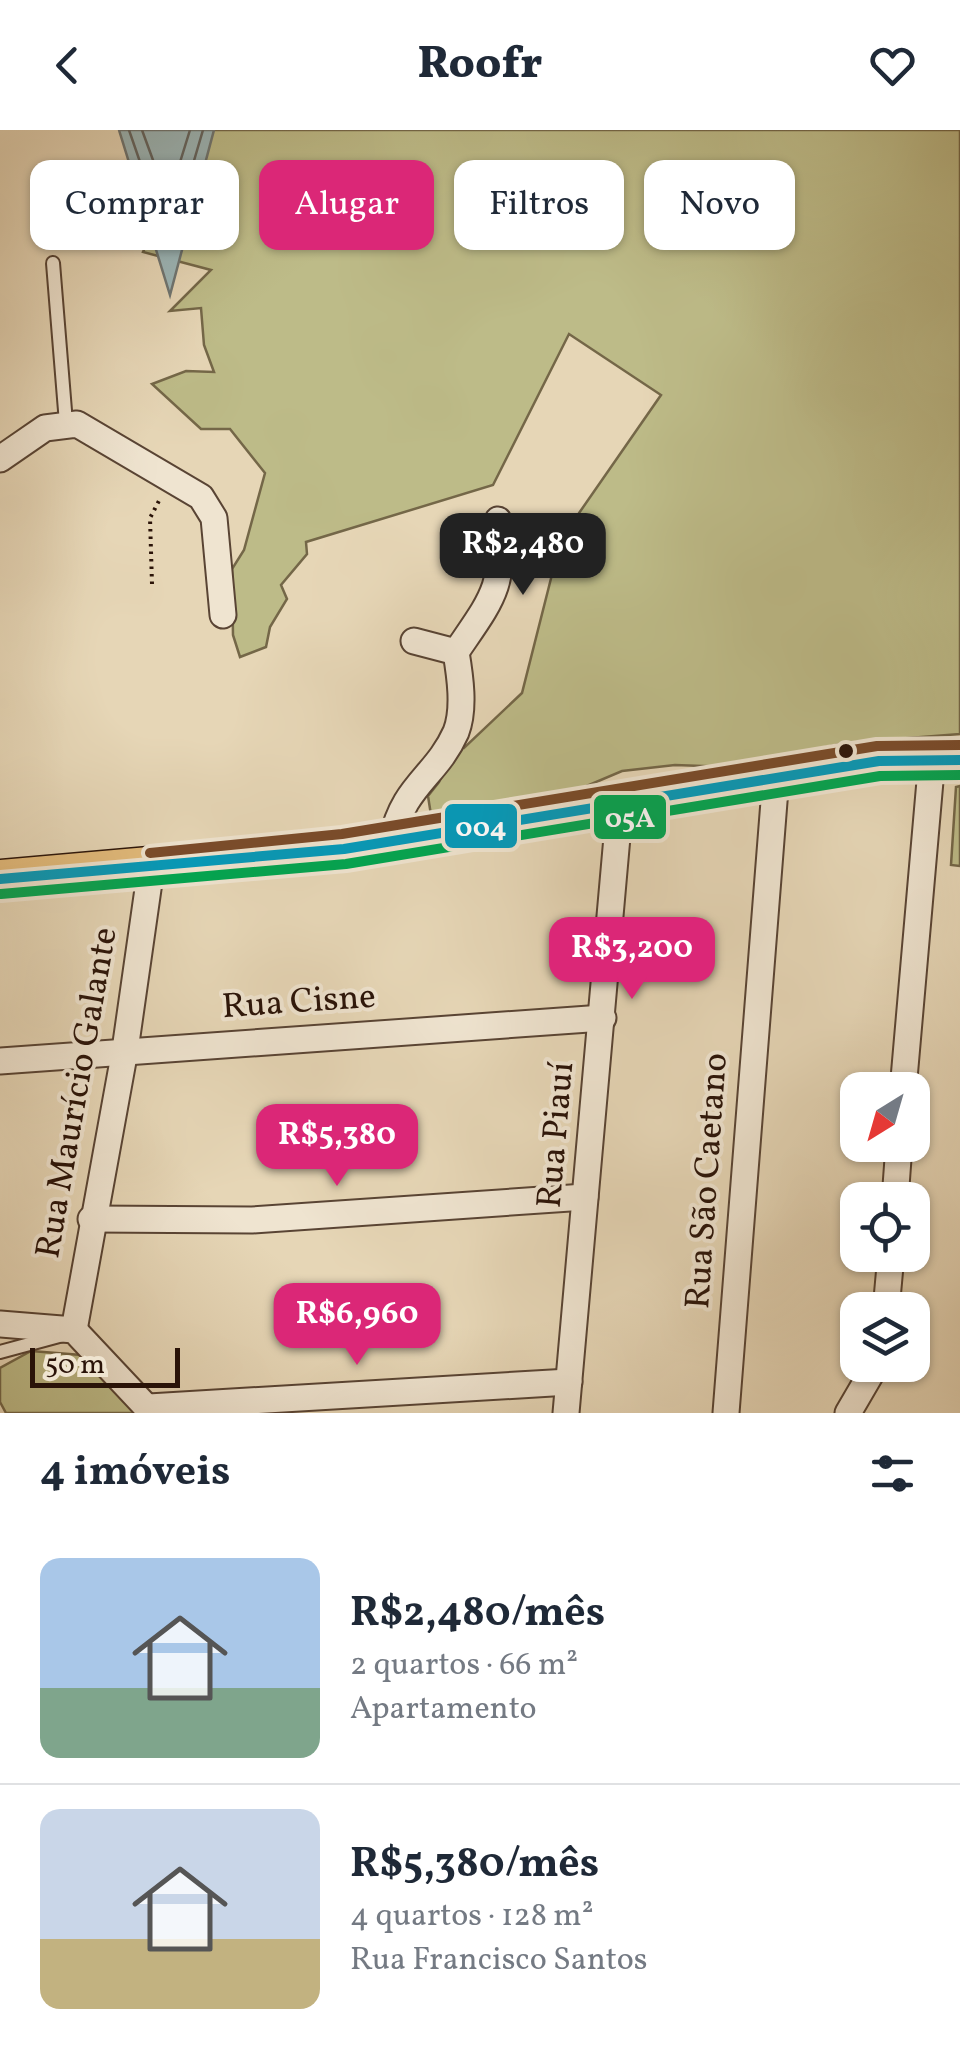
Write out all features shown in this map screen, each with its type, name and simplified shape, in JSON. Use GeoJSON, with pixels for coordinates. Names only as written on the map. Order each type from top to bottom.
{"type":"FeatureCollection","features":[{"type":"Feature","properties":{"kind":"main road"},"geometry":{"type":"LineString","coordinates":[[0,879],[264,858],[879,760],[946,759]]}},
{"type":"Feature","properties":{"kind":"street"},"geometry":{"type":"LineString","coordinates":[[0,459],[24,439],[66,423],[94,429],[210,506],[217,536],[223,615]]}},
{"type":"Feature","properties":{"kind":"street"},"geometry":{"type":"LineString","coordinates":[[392,840],[403,802],[434,766],[456,730],[460,676],[456,652],[498,586],[503,560],[498,520]]}},
{"type":"Feature","properties":{"kind":"street"},"geometry":{"type":"LineString","coordinates":[[414,641],[456,652]]}},
{"type":"Feature","properties":{"kind":"street"},"geometry":{"type":"LineString","coordinates":[[905,1072],[946,759]]}},
{"type":"Feature","properties":{"kind":"street","name":"Rua São Caetano"},"geometry":{"type":"LineString","coordinates":[[726,1413],[776,776]]}},
{"type":"Feature","properties":{"kind":"street","name":"Rua Piauí"},"geometry":{"type":"LineString","coordinates":[[566,1413],[582,1275],[585,1197],[620,803]]}},
{"type":"Feature","properties":{"kind":"street","name":"Rua Maurício Galante"},"geometry":{"type":"LineString","coordinates":[[74,1330],[125,1050],[151,868]]}},
{"type":"Feature","properties":{"kind":"street","name":"Rua Cisne"},"geometry":{"type":"LineString","coordinates":[[0,1061],[603,1018]]}},
{"type":"Feature","properties":{"kind":"street"},"geometry":{"type":"LineString","coordinates":[[92,1219],[252,1220],[585,1197]]}},
{"type":"Feature","properties":{"kind":"street"},"geometry":{"type":"LineString","coordinates":[[0,1324],[74,1330],[150,1410],[569,1382]]}},
{"type":"Feature","properties":{"kind":"street"},"geometry":{"type":"LineString","coordinates":[[848,1413],[866,1382]]}},
{"type":"Feature","properties":{"kind":"lane"},"geometry":{"type":"LineString","coordinates":[[54,262],[66,423]]}},
{"type":"Feature","properties":{"kind":"lane"},"geometry":{"type":"LineString","coordinates":[[0,1352],[74,1330]]}},
{"type":"Feature","properties":{"kind":"path"},"geometry":{"type":"LineString","coordinates":[[152,584],[150,518],[156,503],[174,482]]}},
{"type":"Feature","properties":{"kind":"shaded area"},"geometry":{"type":"Polygon","coordinates":[[[183,130],[960,130],[960,734],[845,743],[731,767],[675,765],[622,771],[556,799],[503,802],[431,815],[428,796],[457,743],[464,748],[522,693],[561,539],[661,395],[569,334],[493,485],[306,542],[307,554],[281,585],[287,599],[270,627],[266,647],[240,657],[233,635],[232,569],[244,550],[265,473],[230,429],[201,429],[152,384],[186,371],[214,372],[204,345],[201,308],[170,311],[211,270],[143,252],[239,250],[239,160],[176,160],[183,130]]]}},
{"type":"Feature","properties":{"kind":"shaded area"},"geometry":{"type":"Polygon","coordinates":[[[960,786],[960,866],[951,865],[956,787],[960,786]]]}},
{"type":"Feature","properties":{"kind":"shaded area"},"geometry":{"type":"Polygon","coordinates":[[[31,1351],[94,1356],[144,1413],[6,1413],[0,1402],[0,1368],[31,1351]]]}},
{"type":"Feature","properties":{"kind":"water"},"geometry":{"type":"Polygon","coordinates":[[[119,130],[214,130],[206,160],[128,160],[119,130]]]}},
{"type":"Feature","properties":{"kind":"water"},"geometry":{"type":"Polygon","coordinates":[[[156,250],[182,250],[170,295],[156,250]]]}},
{"type":"Feature","properties":{"kind":"transit line"},"geometry":{"type":"LineString","coordinates":[[150,853],[342,834],[877,746],[960,745]]}},
{"type":"Feature","properties":{"kind":"transit line","name":"004"},"geometry":{"type":"LineString","coordinates":[[0,879],[344,849],[879,761],[960,760]]}},
{"type":"Feature","properties":{"kind":"transit line","name":"05A"},"geometry":{"type":"LineString","coordinates":[[1,894],[346,864],[880,776],[960,775]]}}]}
